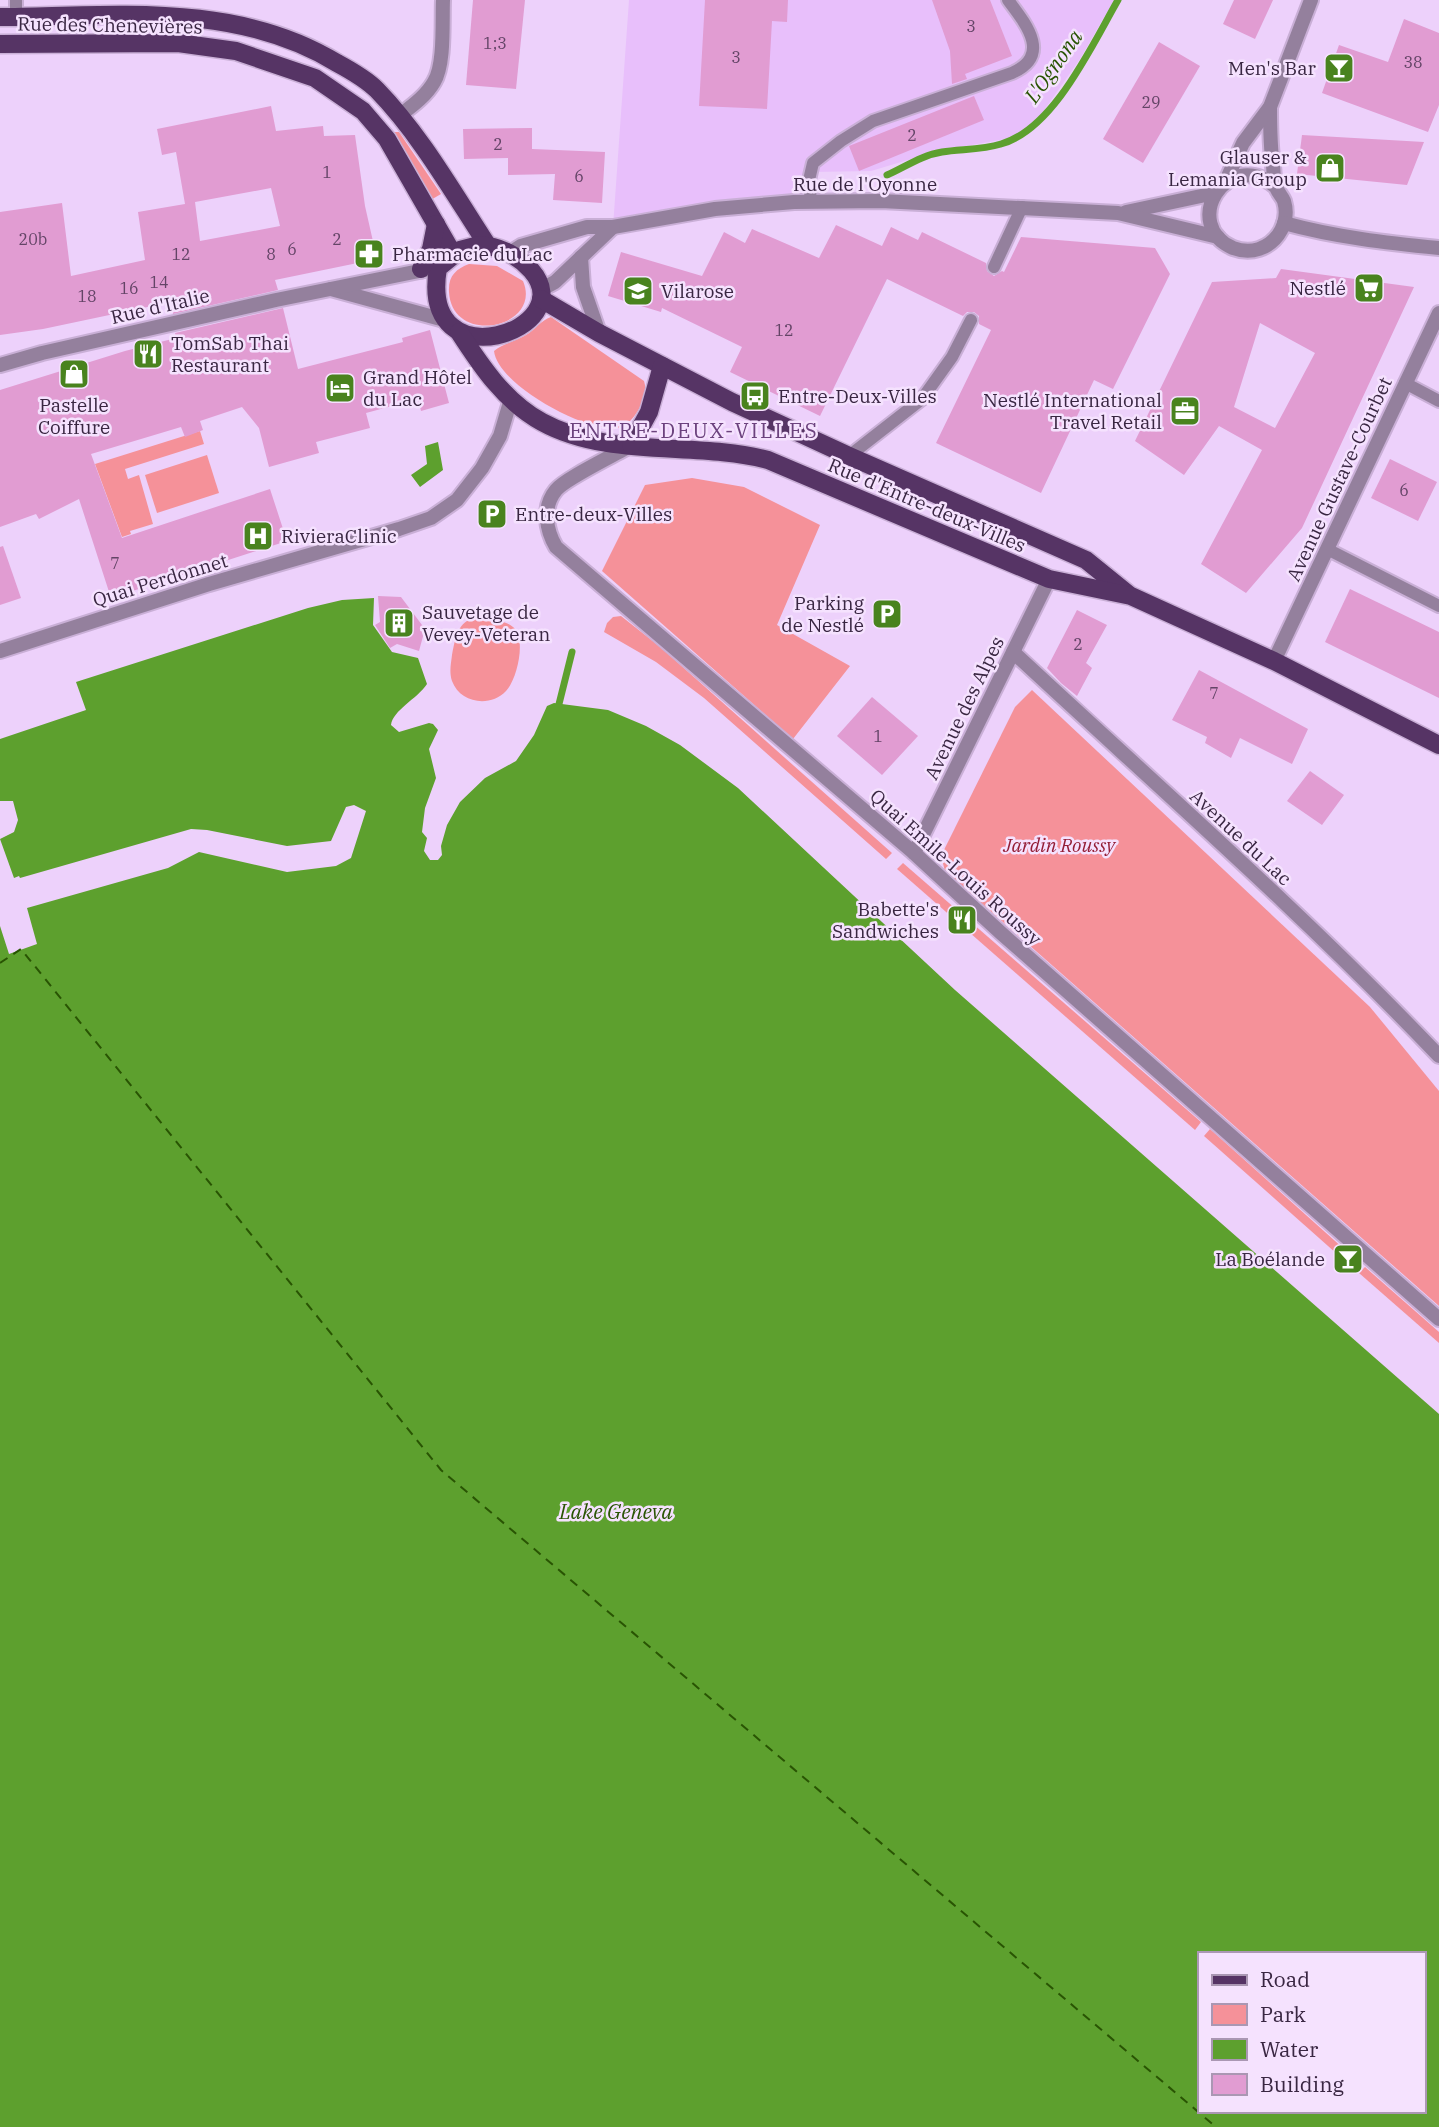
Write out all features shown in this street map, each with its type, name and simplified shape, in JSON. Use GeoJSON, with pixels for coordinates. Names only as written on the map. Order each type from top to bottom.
{"type":"FeatureCollection","features":[{"type":"Feature","properties":{"kind":"main road","name":"Rue des Chenevières"},"geometry":{"type":"LineString","coordinates":[[11,11],[205,18],[271,32],[324,54],[375,88],[399,116],[488,246]]}},
{"type":"Feature","properties":{"kind":"main road","name":"Rue des Chenevières"},"geometry":{"type":"LineString","coordinates":[[0,44],[178,43],[236,51],[315,78],[363,111],[377,126],[398,154],[453,254]]}},
{"type":"Feature","properties":{"kind":"main road"},"geometry":{"type":"LineString","coordinates":[[429,269],[469,247],[497,247],[530,268],[536,276],[541,295],[533,316],[511,332],[482,338],[454,327],[438,302],[436,279],[429,269],[436,224]]}},
{"type":"Feature","properties":{"kind":"main road","name":"Rue d'Entre-deux-Villes"},"geometry":{"type":"LineString","coordinates":[[541,295],[599,333],[662,366],[849,456],[1086,560],[1130,596]]}},
{"type":"Feature","properties":{"kind":"main road","name":"Rue d'Entre-deux-Villes"},"geometry":{"type":"LineString","coordinates":[[454,327],[478,362],[511,399],[542,422],[574,436],[632,445],[739,453],[768,460],[1049,579],[1130,596],[1274,661],[1439,746]]}},
{"type":"Feature","properties":{"kind":"main road"},"geometry":{"type":"LineString","coordinates":[[632,445],[649,412],[662,366]]}},
{"type":"Feature","properties":{"kind":"street"},"geometry":{"type":"LineString","coordinates":[[399,116],[425,94],[436,80],[440,65],[443,0]]}},
{"type":"Feature","properties":{"kind":"street"},"geometry":{"type":"LineString","coordinates":[[1270,107],[1270,148],[1276,187],[1285,204],[1284,223],[1271,243],[1249,251],[1227,245],[1218,237],[1209,211],[1243,143],[1270,107],[1311,0]]}},
{"type":"Feature","properties":{"kind":"street"},"geometry":{"type":"LineString","coordinates":[[1220,188],[1242,176],[1251,175],[1276,187]]}},
{"type":"Feature","properties":{"kind":"street","name":"Rue de l'Oyonne"},"geometry":{"type":"LineString","coordinates":[[1118,213],[1177,203],[1220,188]]}},
{"type":"Feature","properties":{"kind":"street","name":"Rue de l'Oyonne"},"geometry":{"type":"LineString","coordinates":[[510,253],[521,246],[587,227],[613,227],[715,209],[811,202],[881,201],[1118,213],[1218,237]]}},
{"type":"Feature","properties":{"kind":"street"},"geometry":{"type":"LineString","coordinates":[[1284,223],[1315,232],[1439,248]]}},
{"type":"Feature","properties":{"kind":"street"},"geometry":{"type":"LineString","coordinates":[[541,295],[613,227]]}},
{"type":"Feature","properties":{"kind":"street"},"geometry":{"type":"LineString","coordinates":[[581,257],[583,287],[599,333]]}},
{"type":"Feature","properties":{"kind":"street","name":"Rue d'Italie"},"geometry":{"type":"LineString","coordinates":[[0,365],[42,353],[429,269]]}},
{"type":"Feature","properties":{"kind":"street","name":"Rue d'Italie"},"geometry":{"type":"LineString","coordinates":[[329,289],[454,327]]}},
{"type":"Feature","properties":{"kind":"street","name":"Avenue Gustave-Courbet"},"geometry":{"type":"LineString","coordinates":[[1274,661],[1439,313]]}},
{"type":"Feature","properties":{"kind":"street","name":"Quai Perdonnet"},"geometry":{"type":"LineString","coordinates":[[0,651],[209,584],[431,518],[457,500],[482,468],[500,436],[511,399]]}},
{"type":"Feature","properties":{"kind":"street","name":"Quai Emile-Louis Roussy"},"geometry":{"type":"LineString","coordinates":[[632,445],[555,491],[548,506],[547,518],[548,530],[556,547],[914,853],[1001,933],[1439,1318]]}},
{"type":"Feature","properties":{"kind":"street","name":"Avenue des Alpes"},"geometry":{"type":"LineString","coordinates":[[914,853],[1049,579]]}},
{"type":"Feature","properties":{"kind":"street","name":"Avenue du Lac"},"geometry":{"type":"LineString","coordinates":[[1013,652],[1287,906],[1439,1056]]}},
{"type":"Feature","properties":{"kind":"lane"},"geometry":{"type":"LineString","coordinates":[[811,202],[810,180],[813,163],[858,130],[873,121],[1012,73],[1028,64],[1032,54],[1032,40],[1009,0]]}},
{"type":"Feature","properties":{"kind":"lane"},"geometry":{"type":"LineString","coordinates":[[994,267],[1022,208]]}},
{"type":"Feature","properties":{"kind":"lane"},"geometry":{"type":"LineString","coordinates":[[849,456],[922,399],[952,357],[971,320]]}},
{"type":"Feature","properties":{"kind":"lane"},"geometry":{"type":"LineString","coordinates":[[1405,383],[1439,401]]}},
{"type":"Feature","properties":{"kind":"lane"},"geometry":{"type":"LineString","coordinates":[[1327,549],[1439,606]]}},
{"type":"Feature","properties":{"kind":"shaded area"},"geometry":{"type":"Polygon","coordinates":[[[629,0],[1114,0],[1080,59],[1040,116],[1011,138],[938,151],[871,171],[811,172],[811,202],[613,227],[629,0]]]}},
{"type":"Feature","properties":{"kind":"green space"},"geometry":{"type":"Polygon","coordinates":[[[399,132],[441,194],[429,201],[393,133],[399,132]]]}},
{"type":"Feature","properties":{"kind":"green space"},"geometry":{"type":"Polygon","coordinates":[[[469,264],[497,266],[523,281],[526,297],[520,310],[509,320],[495,325],[479,325],[465,320],[454,309],[449,292],[450,282],[460,268],[469,264]]]}},
{"type":"Feature","properties":{"kind":"green space"},"geometry":{"type":"Polygon","coordinates":[[[551,317],[644,381],[645,394],[640,407],[634,417],[624,425],[617,428],[603,427],[565,414],[526,391],[510,378],[499,364],[494,351],[526,335],[551,317]]]}},
{"type":"Feature","properties":{"kind":"green space"},"geometry":{"type":"Polygon","coordinates":[[[200,431],[204,444],[125,469],[128,479],[139,475],[153,524],[130,531],[131,534],[122,537],[95,464],[200,431]]]}},
{"type":"Feature","properties":{"kind":"green space"},"geometry":{"type":"Polygon","coordinates":[[[207,455],[219,493],[157,513],[145,475],[207,455]]]}},
{"type":"Feature","properties":{"kind":"green space"},"geometry":{"type":"Polygon","coordinates":[[[692,478],[744,487],[820,525],[777,625],[850,666],[793,739],[602,571],[645,485],[692,478]]]}},
{"type":"Feature","properties":{"kind":"green space"},"geometry":{"type":"Polygon","coordinates":[[[621,616],[659,646],[892,853],[886,859],[704,698],[656,662],[604,632],[613,617],[621,616]]]}},
{"type":"Feature","properties":{"kind":"green space"},"geometry":{"type":"Polygon","coordinates":[[[482,617],[513,627],[517,632],[520,649],[514,678],[506,691],[492,700],[476,701],[456,688],[450,671],[457,634],[463,624],[482,617]]]}},
{"type":"Feature","properties":{"kind":"green space","name":"Jardin Roussy"},"geometry":{"type":"Polygon","coordinates":[[[1032,690],[1370,1007],[1439,1091],[1439,1306],[945,871],[941,856],[1015,707],[1032,690]]]}},
{"type":"Feature","properties":{"kind":"green space"},"geometry":{"type":"Polygon","coordinates":[[[903,863],[1201,1122],[1195,1130],[897,869],[903,863]]]}},
{"type":"Feature","properties":{"kind":"green space"},"geometry":{"type":"Polygon","coordinates":[[[1210,1129],[1344,1249],[1337,1254],[1204,1136],[1210,1129]]]}},
{"type":"Feature","properties":{"kind":"green space"},"geometry":{"type":"Polygon","coordinates":[[[1365,1267],[1439,1332],[1439,1343],[1359,1273],[1365,1267]]]}},
{"type":"Feature","properties":{"kind":"water"},"geometry":{"type":"Polygon","coordinates":[[[438,442],[443,470],[420,487],[411,475],[427,464],[425,446],[438,442]]]}},
{"type":"Feature","properties":{"kind":"water","name":"Lake Geneva"},"geometry":{"type":"Polygon","coordinates":[[[374,598],[373,625],[392,652],[418,658],[427,684],[396,714],[391,725],[399,732],[429,723],[438,730],[429,749],[436,778],[425,808],[422,832],[427,838],[424,851],[430,860],[438,860],[442,855],[441,846],[447,825],[460,802],[485,778],[516,761],[534,735],[547,706],[554,703],[608,710],[646,726],[680,745],[738,788],[955,990],[1439,1414],[1439,2127],[0,2127],[0,926],[9,954],[37,944],[27,908],[168,868],[199,852],[287,872],[336,866],[351,858],[366,811],[354,805],[346,807],[331,841],[287,846],[191,829],[14,878],[0,839],[14,832],[18,820],[13,801],[0,801],[0,739],[86,710],[76,682],[308,608],[342,600],[374,598]]]}},
{"type":"Feature","properties":{"kind":"building"},"geometry":{"type":"Polygon","coordinates":[[[473,0],[525,0],[516,89],[466,85],[473,0]]]}},
{"type":"Feature","properties":{"kind":"building"},"geometry":{"type":"Polygon","coordinates":[[[705,0],[788,0],[787,22],[772,21],[767,109],[699,106],[705,0]]]}},
{"type":"Feature","properties":{"kind":"building"},"geometry":{"type":"Polygon","coordinates":[[[932,0],[990,0],[1012,56],[965,74],[967,79],[952,84],[950,51],[932,0]]]}},
{"type":"Feature","properties":{"kind":"building"},"geometry":{"type":"Polygon","coordinates":[[[1234,0],[1273,0],[1255,39],[1223,24],[1234,0]]]}},
{"type":"Feature","properties":{"kind":"building"},"geometry":{"type":"Polygon","coordinates":[[[1404,19],[1439,33],[1439,105],[1428,132],[1322,93],[1339,45],[1388,62],[1404,19]]]}},
{"type":"Feature","properties":{"kind":"building"},"geometry":{"type":"Polygon","coordinates":[[[1159,42],[1200,66],[1143,163],[1103,139],[1159,42]]]}},
{"type":"Feature","properties":{"kind":"building"},"geometry":{"type":"Polygon","coordinates":[[[974,96],[984,120],[859,171],[849,146],[974,96]]]}},
{"type":"Feature","properties":{"kind":"building"},"geometry":{"type":"Polygon","coordinates":[[[271,106],[276,131],[323,126],[324,136],[355,135],[365,206],[377,259],[275,280],[278,290],[173,314],[171,302],[43,329],[0,335],[0,212],[62,203],[71,276],[145,260],[138,212],[185,204],[176,152],[162,155],[157,129],[271,106]],[[271,188],[195,202],[200,241],[280,226],[271,188]]]}},
{"type":"Feature","properties":{"kind":"building"},"geometry":{"type":"Polygon","coordinates":[[[532,128],[532,149],[605,152],[602,203],[553,200],[555,174],[508,175],[508,158],[464,159],[463,129],[532,128]]]}},
{"type":"Feature","properties":{"kind":"building"},"geometry":{"type":"Polygon","coordinates":[[[1302,135],[1424,142],[1407,185],[1297,174],[1302,135]]]}},
{"type":"Feature","properties":{"kind":"building"},"geometry":{"type":"Polygon","coordinates":[[[836,225],[882,246],[891,227],[918,240],[922,232],[986,263],[987,271],[994,276],[1004,272],[1021,237],[1155,248],[1170,274],[1113,389],[1094,380],[1041,493],[936,443],[991,330],[979,324],[979,316],[974,312],[967,312],[963,316],[887,279],[820,416],[730,372],[742,347],[662,308],[661,312],[608,296],[621,252],[702,276],[724,232],[745,243],[752,229],[819,258],[836,225]]]}},
{"type":"Feature","properties":{"kind":"building"},"geometry":{"type":"Polygon","coordinates":[[[1281,269],[1414,287],[1302,528],[1246,593],[1201,564],[1262,450],[1219,426],[1184,475],[1135,441],[1212,282],[1276,278],[1281,269]],[[1260,323],[1234,407],[1275,428],[1315,353],[1260,323]]]}},
{"type":"Feature","properties":{"kind":"building"},"geometry":{"type":"Polygon","coordinates":[[[283,308],[298,369],[403,342],[402,338],[430,330],[449,403],[421,411],[418,399],[366,413],[370,428],[316,442],[319,453],[269,467],[259,428],[242,407],[200,421],[203,430],[185,437],[181,427],[91,454],[122,538],[270,489],[287,541],[111,598],[79,499],[39,519],[36,514],[0,527],[0,390],[176,338],[175,333],[283,308]]]}},
{"type":"Feature","properties":{"kind":"building"},"geometry":{"type":"Polygon","coordinates":[[[1390,459],[1437,482],[1418,521],[1371,498],[1390,459]]]}},
{"type":"Feature","properties":{"kind":"building"},"geometry":{"type":"Polygon","coordinates":[[[3,546],[21,598],[0,605],[0,547],[3,546]]]}},
{"type":"Feature","properties":{"kind":"building"},"geometry":{"type":"Polygon","coordinates":[[[1350,589],[1439,632],[1439,698],[1325,642],[1350,589]]]}},
{"type":"Feature","properties":{"kind":"building","name":"Sauvetage de Vevey-Veteran"},"geometry":{"type":"Polygon","coordinates":[[[378,596],[401,597],[425,629],[419,651],[397,644],[390,648],[375,625],[380,622],[378,596]]]}},
{"type":"Feature","properties":{"kind":"building"},"geometry":{"type":"Polygon","coordinates":[[[1077,610],[1107,625],[1086,663],[1092,668],[1077,696],[1047,668],[1077,610]]]}},
{"type":"Feature","properties":{"kind":"building"},"geometry":{"type":"Polygon","coordinates":[[[1199,670],[1308,729],[1292,764],[1240,738],[1231,758],[1205,743],[1207,737],[1172,720],[1199,670]]]}},
{"type":"Feature","properties":{"kind":"building"},"geometry":{"type":"Polygon","coordinates":[[[872,697],[918,736],[882,775],[837,736],[872,697]]]}},
{"type":"Feature","properties":{"kind":"building"},"geometry":{"type":"Polygon","coordinates":[[[1310,771],[1344,795],[1322,825],[1287,801],[1310,771]]]}},
{"type":"Feature","properties":{"kind":"waterway","name":"L'Ognona"},"geometry":{"type":"LineString","coordinates":[[887,175],[935,154],[1001,144],[1038,122],[1070,83],[1118,0]]}},
{"type":"Feature","properties":{"kind":"waterway","name":"L'Ognona"},"geometry":{"type":"LineString","coordinates":[[559,704],[572,652]]}},
{"type":"Feature","properties":{"kind":"ferry route"},"geometry":{"type":"LineString","coordinates":[[0,963],[21,949],[441,1470],[1198,2112]]}},
{"type":"Feature","properties":{"kind":"ferry route"},"geometry":{"type":"LineString","coordinates":[[1199,2113],[1216,2127]]}},
{"type":"Feature","properties":{"kind":"place","name":"Men's Bar"},"geometry":{"type":"Point","coordinates":[1339,68]}},
{"type":"Feature","properties":{"kind":"place","name":"Glauser & Lemania Group"},"geometry":{"type":"Point","coordinates":[1330,168]}},
{"type":"Feature","properties":{"kind":"place","name":"Pharmacie du Lac"},"geometry":{"type":"Point","coordinates":[369,254]}},
{"type":"Feature","properties":{"kind":"place","name":"Nestlé"},"geometry":{"type":"Point","coordinates":[1369,288]}},
{"type":"Feature","properties":{"kind":"place","name":"Vilarose"},"geometry":{"type":"Point","coordinates":[638,291]}},
{"type":"Feature","properties":{"kind":"place","name":"TomSab Thai Restaurant"},"geometry":{"type":"Point","coordinates":[148,354]}},
{"type":"Feature","properties":{"kind":"place","name":"Pastelle Coiffure"},"geometry":{"type":"Point","coordinates":[74,374]}},
{"type":"Feature","properties":{"kind":"place","name":"Grand Hôtel du Lac"},"geometry":{"type":"Point","coordinates":[340,388]}},
{"type":"Feature","properties":{"kind":"place","name":"Entre-Deux-Villes"},"geometry":{"type":"Point","coordinates":[755,396]}},
{"type":"Feature","properties":{"kind":"place","name":"Nestlé International Travel Retail"},"geometry":{"type":"Point","coordinates":[1185,411]}},
{"type":"Feature","properties":{"kind":"place","name":"Entre-deux-Villes"},"geometry":{"type":"Point","coordinates":[492,514]}},
{"type":"Feature","properties":{"kind":"place","name":"RivieraClinic"},"geometry":{"type":"Point","coordinates":[258,536]}},
{"type":"Feature","properties":{"kind":"place","name":"Parking de Nestlé"},"geometry":{"type":"Point","coordinates":[887,614]}},
{"type":"Feature","properties":{"kind":"place","name":"Sauvetage de Vevey-Veteran"},"geometry":{"type":"Point","coordinates":[399,623]}},
{"type":"Feature","properties":{"kind":"place","name":"Babette's Sandwiches"},"geometry":{"type":"Point","coordinates":[962,920]}},
{"type":"Feature","properties":{"kind":"place","name":"La Boélande"},"geometry":{"type":"Point","coordinates":[1348,1259]}},
{"type":"Feature","properties":{"kind":"district","name":"ENTRE-DEUX-VILLES"},"geometry":{"type":"Point","coordinates":[694,430]}}]}
